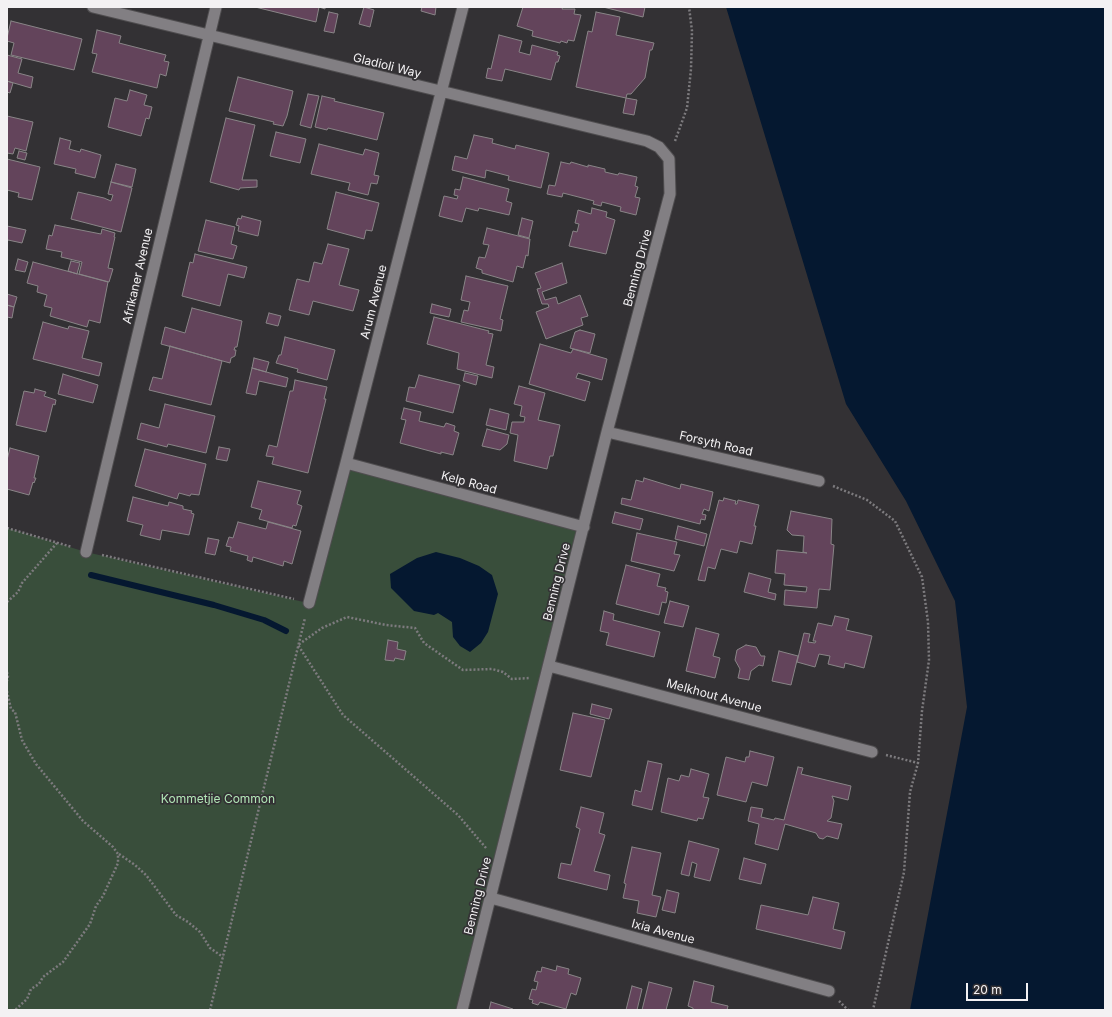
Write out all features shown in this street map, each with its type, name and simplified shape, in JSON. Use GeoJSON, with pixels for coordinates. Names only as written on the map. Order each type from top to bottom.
{"type":"FeatureCollection","features":[{"type":"Feature","properties":{"kind":"street","name":"Gladioli Way"},"geometry":{"type":"LineString","coordinates":[[93,7],[647,141],[659,147],[669,159]]}},
{"type":"Feature","properties":{"kind":"street","name":"Afrikaner Avenue"},"geometry":{"type":"LineString","coordinates":[[86,552],[216,7]]}},
{"type":"Feature","properties":{"kind":"street","name":"Arum Avenue"},"geometry":{"type":"LineString","coordinates":[[309,603],[463,7]]}},
{"type":"Feature","properties":{"kind":"street","name":"Benning Drive"},"geometry":{"type":"LineString","coordinates":[[462,1010],[608,432],[670,194],[669,159]]}},
{"type":"Feature","properties":{"kind":"street","name":"Forsyth Road"},"geometry":{"type":"LineString","coordinates":[[608,432],[819,481]]}},
{"type":"Feature","properties":{"kind":"street","name":"Kelp Road"},"geometry":{"type":"LineString","coordinates":[[346,464],[584,527]]}},
{"type":"Feature","properties":{"kind":"street","name":"Melkhout Avenue"},"geometry":{"type":"LineString","coordinates":[[549,666],[872,752]]}},
{"type":"Feature","properties":{"kind":"street","name":"Ixia Avenue"},"geometry":{"type":"LineString","coordinates":[[491,898],[829,991]]}},
{"type":"Feature","properties":{"kind":"path"},"geometry":{"type":"LineString","coordinates":[[669,159],[687,108],[691,70],[692,31],[689,7]]}},
{"type":"Feature","properties":{"kind":"path"},"geometry":{"type":"LineString","coordinates":[[819,481],[866,500],[895,521],[922,576],[928,622],[929,660],[922,710],[918,763],[910,792],[904,872],[873,1010]]}},
{"type":"Feature","properties":{"kind":"path"},"geometry":{"type":"LineString","coordinates":[[7,528],[86,552],[309,603],[210,1010]]}},
{"type":"Feature","properties":{"kind":"path"},"geometry":{"type":"LineString","coordinates":[[7,602],[18,592],[22,584],[57,543]]}},
{"type":"Feature","properties":{"kind":"path"},"geometry":{"type":"LineString","coordinates":[[298,645],[322,628],[347,617],[386,625],[415,628],[424,642],[464,670],[492,669],[503,672],[512,679],[546,679]]}},
{"type":"Feature","properties":{"kind":"path"},"geometry":{"type":"LineString","coordinates":[[298,645],[343,715],[458,815],[499,864]]}},
{"type":"Feature","properties":{"kind":"path"},"geometry":{"type":"LineString","coordinates":[[7,672],[7,681]]}},
{"type":"Feature","properties":{"kind":"path"},"geometry":{"type":"LineString","coordinates":[[7,691],[12,709],[15,712],[22,740],[36,764],[83,821],[113,846],[118,854],[135,865],[146,875],[176,915],[188,922],[200,932],[210,948],[223,956]]}},
{"type":"Feature","properties":{"kind":"path"},"geometry":{"type":"LineString","coordinates":[[872,752],[918,763]]}},
{"type":"Feature","properties":{"kind":"path"},"geometry":{"type":"LineString","coordinates":[[15,1010],[27,999],[31,989],[39,984],[43,977],[63,962],[90,924],[96,906],[103,896],[118,863],[118,854]]}},
{"type":"Feature","properties":{"kind":"green space","name":"Kommetjie Common"},"geometry":{"type":"Polygon","coordinates":[[[346,463],[584,527],[462,1010],[7,1010],[7,528],[86,552],[308,603],[346,463]]]}},
{"type":"Feature","properties":{"kind":"water"},"geometry":{"type":"Polygon","coordinates":[[[726,7],[1105,7],[1105,1010],[910,1010],[967,707],[955,601],[906,501],[846,404],[726,7]]]}},
{"type":"Feature","properties":{"kind":"water"},"geometry":{"type":"Polygon","coordinates":[[[436,552],[460,558],[479,566],[492,575],[498,594],[488,632],[481,643],[470,652],[460,646],[453,637],[452,622],[438,613],[434,615],[414,611],[391,588],[390,574],[417,558],[436,552]]]}},
{"type":"Feature","properties":{"kind":"building"},"geometry":{"type":"Polygon","coordinates":[[[255,7],[319,7],[316,22],[255,7]]]}},
{"type":"Feature","properties":{"kind":"building"},"geometry":{"type":"Polygon","coordinates":[[[364,7],[374,10],[370,27],[359,24],[364,7]]]}},
{"type":"Feature","properties":{"kind":"building"},"geometry":{"type":"Polygon","coordinates":[[[422,7],[436,7],[435,15],[421,11],[422,7]]]}},
{"type":"Feature","properties":{"kind":"building"},"geometry":{"type":"Polygon","coordinates":[[[523,7],[563,7],[562,9],[575,9],[574,14],[581,15],[574,41],[568,40],[567,43],[561,41],[560,43],[532,36],[533,31],[517,26],[523,7]]]}},
{"type":"Feature","properties":{"kind":"building"},"geometry":{"type":"Polygon","coordinates":[[[603,7],[645,7],[643,17],[603,7]]]}},
{"type":"Feature","properties":{"kind":"building"},"geometry":{"type":"Polygon","coordinates":[[[329,12],[338,14],[334,33],[324,31],[329,12]]]}},
{"type":"Feature","properties":{"kind":"building"},"geometry":{"type":"Polygon","coordinates":[[[596,12],[620,17],[616,35],[654,43],[652,50],[650,50],[645,78],[631,94],[627,94],[626,98],[576,87],[588,31],[592,32],[596,12]]]}},
{"type":"Feature","properties":{"kind":"building"},"geometry":{"type":"Polygon","coordinates":[[[11,21],[82,39],[74,70],[11,55],[14,43],[7,41],[7,38],[11,21]]]}},
{"type":"Feature","properties":{"kind":"building"},"geometry":{"type":"Polygon","coordinates":[[[97,30],[121,36],[119,43],[166,55],[164,61],[169,62],[166,76],[160,74],[157,88],[92,72],[97,54],[92,53],[97,30]]]}},
{"type":"Feature","properties":{"kind":"building"},"geometry":{"type":"Polygon","coordinates":[[[499,35],[522,41],[519,52],[530,55],[532,45],[558,52],[557,55],[560,56],[558,62],[556,62],[551,80],[505,69],[502,81],[486,78],[488,68],[491,69],[499,35]]]}},
{"type":"Feature","properties":{"kind":"building"},"geometry":{"type":"Polygon","coordinates":[[[7,55],[22,59],[18,73],[33,77],[31,88],[7,81],[7,55]]]}},
{"type":"Feature","properties":{"kind":"building"},"geometry":{"type":"Polygon","coordinates":[[[238,77],[293,91],[283,126],[273,124],[274,122],[229,111],[238,77]]]}},
{"type":"Feature","properties":{"kind":"building"},"geometry":{"type":"Polygon","coordinates":[[[7,81],[13,83],[10,93],[7,92],[7,81]]]}},
{"type":"Feature","properties":{"kind":"building"},"geometry":{"type":"Polygon","coordinates":[[[130,90],[147,95],[144,105],[152,107],[149,119],[146,118],[141,136],[108,127],[115,98],[127,101],[130,90]]]}},
{"type":"Feature","properties":{"kind":"building"},"geometry":{"type":"Polygon","coordinates":[[[308,94],[319,96],[311,128],[300,125],[308,94]]]}},
{"type":"Feature","properties":{"kind":"building"},"geometry":{"type":"Polygon","coordinates":[[[322,96],[335,99],[334,101],[384,113],[377,140],[328,128],[327,130],[315,127],[322,96]]]}},
{"type":"Feature","properties":{"kind":"building"},"geometry":{"type":"Polygon","coordinates":[[[626,98],[637,100],[634,115],[623,113],[626,98]]]}},
{"type":"Feature","properties":{"kind":"building"},"geometry":{"type":"Polygon","coordinates":[[[7,116],[33,122],[26,151],[15,148],[13,154],[7,153],[7,116]]]}},
{"type":"Feature","properties":{"kind":"building"},"geometry":{"type":"Polygon","coordinates":[[[226,118],[255,125],[242,180],[257,180],[257,187],[240,188],[239,190],[210,182],[226,118]]]}},
{"type":"Feature","properties":{"kind":"building"},"geometry":{"type":"Polygon","coordinates":[[[276,132],[306,139],[300,163],[270,156],[276,132]]]}},
{"type":"Feature","properties":{"kind":"building"},"geometry":{"type":"Polygon","coordinates":[[[474,135],[493,139],[492,143],[515,149],[516,145],[549,153],[541,188],[508,180],[509,176],[486,170],[485,178],[452,170],[455,156],[467,159],[474,135]]]}},
{"type":"Feature","properties":{"kind":"building"},"geometry":{"type":"Polygon","coordinates":[[[60,138],[71,141],[69,149],[80,152],[81,149],[101,155],[95,178],[75,173],[76,169],[54,164],[60,138]]]}},
{"type":"Feature","properties":{"kind":"building"},"geometry":{"type":"Polygon","coordinates":[[[319,144],[363,155],[365,149],[379,153],[374,175],[379,176],[377,184],[371,183],[368,195],[348,190],[350,183],[311,174],[319,144]]]}},
{"type":"Feature","properties":{"kind":"building"},"geometry":{"type":"Polygon","coordinates":[[[19,151],[27,153],[25,160],[17,158],[19,151]]]}},
{"type":"Feature","properties":{"kind":"building"},"geometry":{"type":"Polygon","coordinates":[[[7,159],[40,167],[32,200],[18,197],[19,193],[7,190],[7,159]]]}},
{"type":"Feature","properties":{"kind":"building"},"geometry":{"type":"Polygon","coordinates":[[[561,162],[570,164],[571,162],[588,167],[588,165],[605,169],[605,172],[637,177],[635,186],[638,187],[635,197],[640,198],[636,215],[620,211],[621,207],[602,202],[601,206],[593,204],[594,201],[563,193],[562,197],[547,194],[549,185],[555,186],[561,162]]]}},
{"type":"Feature","properties":{"kind":"building"},"geometry":{"type":"Polygon","coordinates":[[[116,164],[136,169],[132,187],[111,182],[116,164]]]}},
{"type":"Feature","properties":{"kind":"building"},"geometry":{"type":"Polygon","coordinates":[[[463,177],[509,189],[506,201],[512,203],[509,215],[479,208],[478,211],[466,208],[462,222],[439,216],[444,196],[457,199],[458,196],[454,195],[455,189],[460,190],[463,177]]]}},
{"type":"Feature","properties":{"kind":"building"},"geometry":{"type":"Polygon","coordinates":[[[111,182],[132,188],[121,232],[71,219],[78,192],[111,201],[113,195],[108,194],[111,182]]]}},
{"type":"Feature","properties":{"kind":"building"},"geometry":{"type":"Polygon","coordinates":[[[336,192],[379,203],[372,231],[366,230],[364,239],[327,229],[336,192]]]}},
{"type":"Feature","properties":{"kind":"building"},"geometry":{"type":"Polygon","coordinates":[[[592,208],[607,212],[606,217],[615,220],[606,254],[569,246],[573,231],[577,232],[579,224],[575,223],[578,210],[591,214],[592,208]]]}},
{"type":"Feature","properties":{"kind":"building"},"geometry":{"type":"Polygon","coordinates":[[[242,216],[261,221],[258,236],[238,231],[239,226],[236,225],[238,218],[241,219],[242,216]]]}},
{"type":"Feature","properties":{"kind":"building"},"geometry":{"type":"Polygon","coordinates":[[[522,218],[533,221],[529,238],[518,235],[522,218]]]}},
{"type":"Feature","properties":{"kind":"building"},"geometry":{"type":"Polygon","coordinates":[[[206,220],[235,227],[231,244],[237,246],[233,259],[198,251],[206,220]]]}},
{"type":"Feature","properties":{"kind":"building"},"geometry":{"type":"Polygon","coordinates":[[[55,225],[101,234],[102,229],[115,233],[108,268],[113,269],[109,282],[79,274],[82,262],[61,257],[62,252],[46,249],[49,235],[52,236],[55,225]]]}},
{"type":"Feature","properties":{"kind":"building"},"geometry":{"type":"Polygon","coordinates":[[[7,226],[26,230],[22,243],[8,240],[7,243],[7,226]]]}},
{"type":"Feature","properties":{"kind":"building"},"geometry":{"type":"Polygon","coordinates":[[[487,228],[530,239],[528,256],[526,255],[523,268],[517,266],[513,282],[482,273],[482,270],[476,268],[479,257],[485,258],[489,245],[483,244],[487,228]]]}},
{"type":"Feature","properties":{"kind":"building"},"geometry":{"type":"Polygon","coordinates":[[[328,244],[349,249],[339,285],[359,290],[353,311],[313,301],[309,315],[289,310],[297,279],[309,282],[314,262],[322,264],[328,244]]]}},
{"type":"Feature","properties":{"kind":"building"},"geometry":{"type":"Polygon","coordinates":[[[195,254],[247,267],[244,278],[228,274],[220,306],[182,296],[190,262],[193,263],[195,254]]]}},
{"type":"Feature","properties":{"kind":"building"},"geometry":{"type":"Polygon","coordinates":[[[18,259],[28,262],[25,272],[15,270],[18,259]]]}},
{"type":"Feature","properties":{"kind":"building"},"geometry":{"type":"Polygon","coordinates":[[[71,261],[80,263],[77,274],[68,271],[71,261]]]}},
{"type":"Feature","properties":{"kind":"building"},"geometry":{"type":"Polygon","coordinates":[[[33,262],[108,282],[100,323],[89,320],[87,327],[50,316],[52,308],[44,306],[47,295],[37,292],[38,286],[27,283],[33,262]]]}},
{"type":"Feature","properties":{"kind":"building"},"geometry":{"type":"Polygon","coordinates":[[[562,263],[567,283],[542,292],[545,300],[556,297],[558,304],[580,295],[588,316],[581,318],[583,325],[546,339],[536,312],[549,307],[548,304],[542,304],[537,289],[541,288],[535,273],[562,263]]]}},
{"type":"Feature","properties":{"kind":"building"},"geometry":{"type":"Polygon","coordinates":[[[466,276],[508,286],[500,319],[503,320],[501,331],[461,322],[464,310],[468,311],[470,302],[461,300],[466,276]]]}},
{"type":"Feature","properties":{"kind":"building"},"geometry":{"type":"Polygon","coordinates":[[[7,294],[17,297],[14,307],[7,305],[7,294]]]}},
{"type":"Feature","properties":{"kind":"building"},"geometry":{"type":"Polygon","coordinates":[[[432,304],[451,309],[449,317],[430,313],[432,304]]]}},
{"type":"Feature","properties":{"kind":"building"},"geometry":{"type":"Polygon","coordinates":[[[7,305],[14,307],[12,318],[7,317],[7,305]]]}},
{"type":"Feature","properties":{"kind":"building"},"geometry":{"type":"Polygon","coordinates":[[[192,308],[242,321],[237,347],[235,347],[234,350],[236,350],[235,356],[231,358],[230,363],[161,344],[165,327],[185,333],[192,308]]]}},
{"type":"Feature","properties":{"kind":"building"},"geometry":{"type":"Polygon","coordinates":[[[269,313],[281,316],[278,326],[266,323],[269,313]]]}},
{"type":"Feature","properties":{"kind":"building"},"geometry":{"type":"Polygon","coordinates":[[[434,317],[489,331],[488,333],[493,334],[486,365],[494,367],[492,378],[457,369],[459,353],[427,344],[434,317]]]}},
{"type":"Feature","properties":{"kind":"building"},"geometry":{"type":"Polygon","coordinates":[[[43,322],[68,329],[69,326],[89,331],[82,358],[102,363],[99,376],[33,359],[43,322]]]}},
{"type":"Feature","properties":{"kind":"building"},"geometry":{"type":"Polygon","coordinates":[[[580,330],[595,334],[590,353],[570,348],[575,332],[580,330]]]}},
{"type":"Feature","properties":{"kind":"building"},"geometry":{"type":"Polygon","coordinates":[[[285,337],[335,350],[327,380],[297,372],[298,369],[276,363],[279,355],[281,355],[285,337]]]}},
{"type":"Feature","properties":{"kind":"building"},"geometry":{"type":"Polygon","coordinates":[[[540,344],[571,353],[573,349],[607,359],[602,380],[578,373],[576,378],[590,382],[585,401],[529,384],[540,344]]]}},
{"type":"Feature","properties":{"kind":"building"},"geometry":{"type":"Polygon","coordinates":[[[170,346],[222,361],[211,405],[149,390],[153,377],[162,379],[170,346]]]}},
{"type":"Feature","properties":{"kind":"building"},"geometry":{"type":"Polygon","coordinates":[[[254,358],[269,362],[266,372],[252,368],[254,358]]]}},
{"type":"Feature","properties":{"kind":"building"},"geometry":{"type":"Polygon","coordinates":[[[252,368],[288,378],[286,387],[259,381],[256,395],[246,393],[252,368]]]}},
{"type":"Feature","properties":{"kind":"building"},"geometry":{"type":"Polygon","coordinates":[[[465,373],[478,376],[476,385],[463,381],[465,373]]]}},
{"type":"Feature","properties":{"kind":"building"},"geometry":{"type":"Polygon","coordinates":[[[63,374],[98,385],[93,403],[58,394],[63,374]]]}},
{"type":"Feature","properties":{"kind":"building"},"geometry":{"type":"Polygon","coordinates":[[[419,375],[460,385],[453,413],[406,401],[409,387],[415,388],[419,375]]]}},
{"type":"Feature","properties":{"kind":"building"},"geometry":{"type":"Polygon","coordinates":[[[295,380],[327,387],[324,399],[326,399],[308,473],[272,464],[274,457],[266,456],[269,445],[277,447],[290,391],[293,391],[295,380]]]}},
{"type":"Feature","properties":{"kind":"building"},"geometry":{"type":"Polygon","coordinates":[[[519,386],[545,393],[538,420],[560,425],[553,456],[550,456],[547,469],[514,461],[518,435],[510,433],[512,422],[524,422],[525,417],[520,416],[522,406],[514,404],[519,386]]]}},
{"type":"Feature","properties":{"kind":"building"},"geometry":{"type":"Polygon","coordinates":[[[35,389],[46,392],[44,396],[56,400],[55,405],[53,404],[46,432],[16,425],[24,391],[34,393],[35,389]]]}},
{"type":"Feature","properties":{"kind":"building"},"geometry":{"type":"Polygon","coordinates":[[[165,404],[215,416],[206,453],[168,444],[167,447],[137,439],[141,423],[159,428],[165,404]]]}},
{"type":"Feature","properties":{"kind":"building"},"geometry":{"type":"Polygon","coordinates":[[[404,408],[421,412],[419,421],[444,427],[446,423],[455,426],[454,431],[459,433],[453,455],[441,452],[441,454],[400,443],[406,420],[401,419],[404,408]]]}},
{"type":"Feature","properties":{"kind":"building"},"geometry":{"type":"Polygon","coordinates":[[[490,409],[509,414],[506,430],[486,425],[490,409]]]}},
{"type":"Feature","properties":{"kind":"building"},"geometry":{"type":"Polygon","coordinates":[[[487,429],[509,435],[507,444],[500,450],[482,446],[487,429]]]}},
{"type":"Feature","properties":{"kind":"building"},"geometry":{"type":"Polygon","coordinates":[[[219,447],[230,449],[227,461],[216,459],[219,447]]]}},
{"type":"Feature","properties":{"kind":"building"},"geometry":{"type":"Polygon","coordinates":[[[10,448],[39,456],[34,478],[36,478],[34,483],[33,482],[29,495],[7,489],[7,460],[10,448]]]}},
{"type":"Feature","properties":{"kind":"building"},"geometry":{"type":"Polygon","coordinates":[[[145,449],[206,464],[199,495],[191,494],[190,496],[179,493],[177,499],[135,486],[145,449]]]}},
{"type":"Feature","properties":{"kind":"building"},"geometry":{"type":"Polygon","coordinates":[[[644,478],[680,489],[681,484],[713,492],[709,511],[704,509],[702,514],[706,515],[705,520],[701,519],[700,524],[621,504],[622,498],[631,500],[636,480],[643,482],[644,478]]]}},
{"type":"Feature","properties":{"kind":"building"},"geometry":{"type":"Polygon","coordinates":[[[258,481],[301,491],[297,504],[302,506],[296,526],[293,525],[292,528],[259,519],[262,510],[251,507],[258,481]]]}},
{"type":"Feature","properties":{"kind":"building"},"geometry":{"type":"Polygon","coordinates":[[[133,497],[168,506],[169,502],[183,506],[183,509],[192,511],[191,513],[194,514],[189,535],[162,530],[160,540],[140,535],[143,525],[127,521],[133,497]]]}},
{"type":"Feature","properties":{"kind":"building"},"geometry":{"type":"Polygon","coordinates":[[[724,498],[736,501],[735,504],[737,504],[738,500],[759,505],[754,526],[756,526],[752,544],[740,541],[737,553],[721,549],[715,569],[708,567],[705,581],[698,580],[719,500],[723,501],[724,498]]]}},
{"type":"Feature","properties":{"kind":"building"},"geometry":{"type":"Polygon","coordinates":[[[791,511],[832,519],[831,544],[834,545],[830,590],[819,589],[817,608],[784,605],[785,590],[806,592],[807,587],[784,585],[785,574],[775,573],[777,550],[807,553],[803,552],[804,536],[792,535],[787,530],[791,511]]]}},
{"type":"Feature","properties":{"kind":"building"},"geometry":{"type":"Polygon","coordinates":[[[615,512],[643,519],[640,530],[612,523],[615,512]]]}},
{"type":"Feature","properties":{"kind":"building"},"geometry":{"type":"Polygon","coordinates":[[[238,522],[266,529],[268,522],[301,531],[292,564],[284,561],[283,566],[253,557],[252,562],[247,560],[248,556],[230,551],[231,547],[226,546],[229,537],[233,538],[238,522]]]}},
{"type":"Feature","properties":{"kind":"building"},"geometry":{"type":"Polygon","coordinates":[[[678,526],[707,534],[704,546],[675,539],[678,526]]]}},
{"type":"Feature","properties":{"kind":"building"},"geometry":{"type":"Polygon","coordinates":[[[637,533],[677,542],[674,554],[680,555],[674,571],[631,561],[637,533]]]}},
{"type":"Feature","properties":{"kind":"building"},"geometry":{"type":"Polygon","coordinates":[[[208,538],[219,540],[215,555],[205,553],[208,538]]]}},
{"type":"Feature","properties":{"kind":"building"},"geometry":{"type":"Polygon","coordinates":[[[626,565],[660,574],[657,586],[666,588],[665,591],[668,592],[666,603],[662,602],[659,615],[616,604],[626,565]]]}},
{"type":"Feature","properties":{"kind":"building"},"geometry":{"type":"Polygon","coordinates":[[[749,573],[771,579],[768,592],[776,594],[775,600],[744,592],[749,573]]]}},
{"type":"Feature","properties":{"kind":"building"},"geometry":{"type":"Polygon","coordinates":[[[670,601],[689,606],[683,627],[664,623],[670,601]]]}},
{"type":"Feature","properties":{"kind":"building"},"geometry":{"type":"Polygon","coordinates":[[[604,611],[614,614],[613,620],[660,632],[654,657],[606,645],[609,633],[600,631],[604,611]]]}},
{"type":"Feature","properties":{"kind":"building"},"geometry":{"type":"Polygon","coordinates":[[[835,616],[849,619],[846,630],[872,636],[864,668],[845,663],[844,668],[828,664],[830,656],[819,654],[815,667],[797,662],[804,633],[810,634],[808,642],[815,643],[816,641],[813,641],[818,623],[832,626],[835,616]]]}},
{"type":"Feature","properties":{"kind":"building"},"geometry":{"type":"Polygon","coordinates":[[[696,628],[719,634],[713,656],[720,658],[715,678],[686,671],[696,628]]]}},
{"type":"Feature","properties":{"kind":"building"},"geometry":{"type":"Polygon","coordinates":[[[388,640],[398,642],[397,649],[406,651],[404,660],[395,658],[394,661],[385,660],[388,640]]]}},
{"type":"Feature","properties":{"kind":"building"},"geometry":{"type":"Polygon","coordinates":[[[746,645],[756,647],[761,656],[765,656],[763,666],[759,665],[751,671],[749,680],[738,678],[740,669],[735,660],[737,650],[746,645]]]}},
{"type":"Feature","properties":{"kind":"building"},"geometry":{"type":"Polygon","coordinates":[[[779,651],[798,656],[791,685],[772,681],[779,651]]]}},
{"type":"Feature","properties":{"kind":"building"},"geometry":{"type":"Polygon","coordinates":[[[592,704],[612,709],[609,719],[590,714],[592,704]]]}},
{"type":"Feature","properties":{"kind":"building"},"geometry":{"type":"Polygon","coordinates":[[[573,713],[605,720],[591,777],[560,770],[573,713]]]}},
{"type":"Feature","properties":{"kind":"building"},"geometry":{"type":"Polygon","coordinates":[[[750,751],[774,757],[767,786],[752,782],[746,802],[717,795],[726,757],[745,762],[746,757],[749,757],[750,751]]]}},
{"type":"Feature","properties":{"kind":"building"},"geometry":{"type":"Polygon","coordinates":[[[648,761],[662,764],[652,810],[632,805],[635,790],[641,792],[648,761]]]}},
{"type":"Feature","properties":{"kind":"building"},"geometry":{"type":"Polygon","coordinates":[[[798,767],[803,768],[801,774],[851,786],[848,800],[832,796],[834,801],[831,818],[827,821],[842,824],[838,839],[827,836],[823,839],[819,838],[816,833],[785,824],[778,850],[755,844],[759,824],[748,821],[751,807],[763,809],[761,817],[774,820],[775,818],[784,820],[798,767]]]}},
{"type":"Feature","properties":{"kind":"building"},"geometry":{"type":"Polygon","coordinates":[[[691,769],[709,774],[703,797],[709,798],[703,819],[698,818],[697,821],[661,812],[668,778],[679,781],[681,775],[689,777],[691,769]]]}},
{"type":"Feature","properties":{"kind":"building"},"geometry":{"type":"Polygon","coordinates":[[[581,807],[604,813],[599,833],[605,835],[594,871],[610,875],[607,890],[558,878],[561,863],[571,865],[580,829],[576,827],[581,807]]]}},
{"type":"Feature","properties":{"kind":"building"},"geometry":{"type":"Polygon","coordinates":[[[689,841],[719,849],[710,881],[694,877],[697,864],[692,862],[689,876],[681,874],[689,841]]]}},
{"type":"Feature","properties":{"kind":"building"},"geometry":{"type":"Polygon","coordinates":[[[632,847],[661,853],[652,895],[661,897],[656,917],[637,913],[639,901],[623,898],[626,884],[624,883],[632,847]]]}},
{"type":"Feature","properties":{"kind":"building"},"geometry":{"type":"Polygon","coordinates":[[[744,858],[766,864],[761,884],[739,879],[744,858]]]}},
{"type":"Feature","properties":{"kind":"building"},"geometry":{"type":"Polygon","coordinates":[[[667,890],[679,893],[675,913],[662,910],[667,890]]]}},
{"type":"Feature","properties":{"kind":"building"},"geometry":{"type":"Polygon","coordinates":[[[813,897],[839,903],[833,929],[845,932],[841,949],[756,929],[761,905],[808,915],[813,897]]]}},
{"type":"Feature","properties":{"kind":"building"},"geometry":{"type":"Polygon","coordinates":[[[557,966],[569,969],[568,974],[581,978],[576,995],[571,993],[566,1009],[540,1002],[538,1005],[532,1003],[533,1000],[529,999],[532,989],[536,990],[538,982],[534,981],[537,971],[541,972],[542,967],[556,971],[557,966]]]}},
{"type":"Feature","properties":{"kind":"building"},"geometry":{"type":"Polygon","coordinates":[[[694,981],[714,986],[711,1002],[728,1006],[727,1010],[693,1010],[693,1008],[688,1006],[694,981]]]}},
{"type":"Feature","properties":{"kind":"building"},"geometry":{"type":"Polygon","coordinates":[[[649,982],[672,988],[666,1010],[642,1010],[649,982]]]}},
{"type":"Feature","properties":{"kind":"building"},"geometry":{"type":"Polygon","coordinates":[[[632,986],[642,989],[637,1010],[626,1010],[632,986]]]}},
{"type":"Feature","properties":{"kind":"building"},"geometry":{"type":"Polygon","coordinates":[[[491,1002],[513,1009],[513,1010],[489,1010],[491,1002]]]}},
{"type":"Feature","properties":{"kind":"waterway"},"geometry":{"type":"LineString","coordinates":[[91,575],[214,605],[264,620],[286,631]]}}]}
